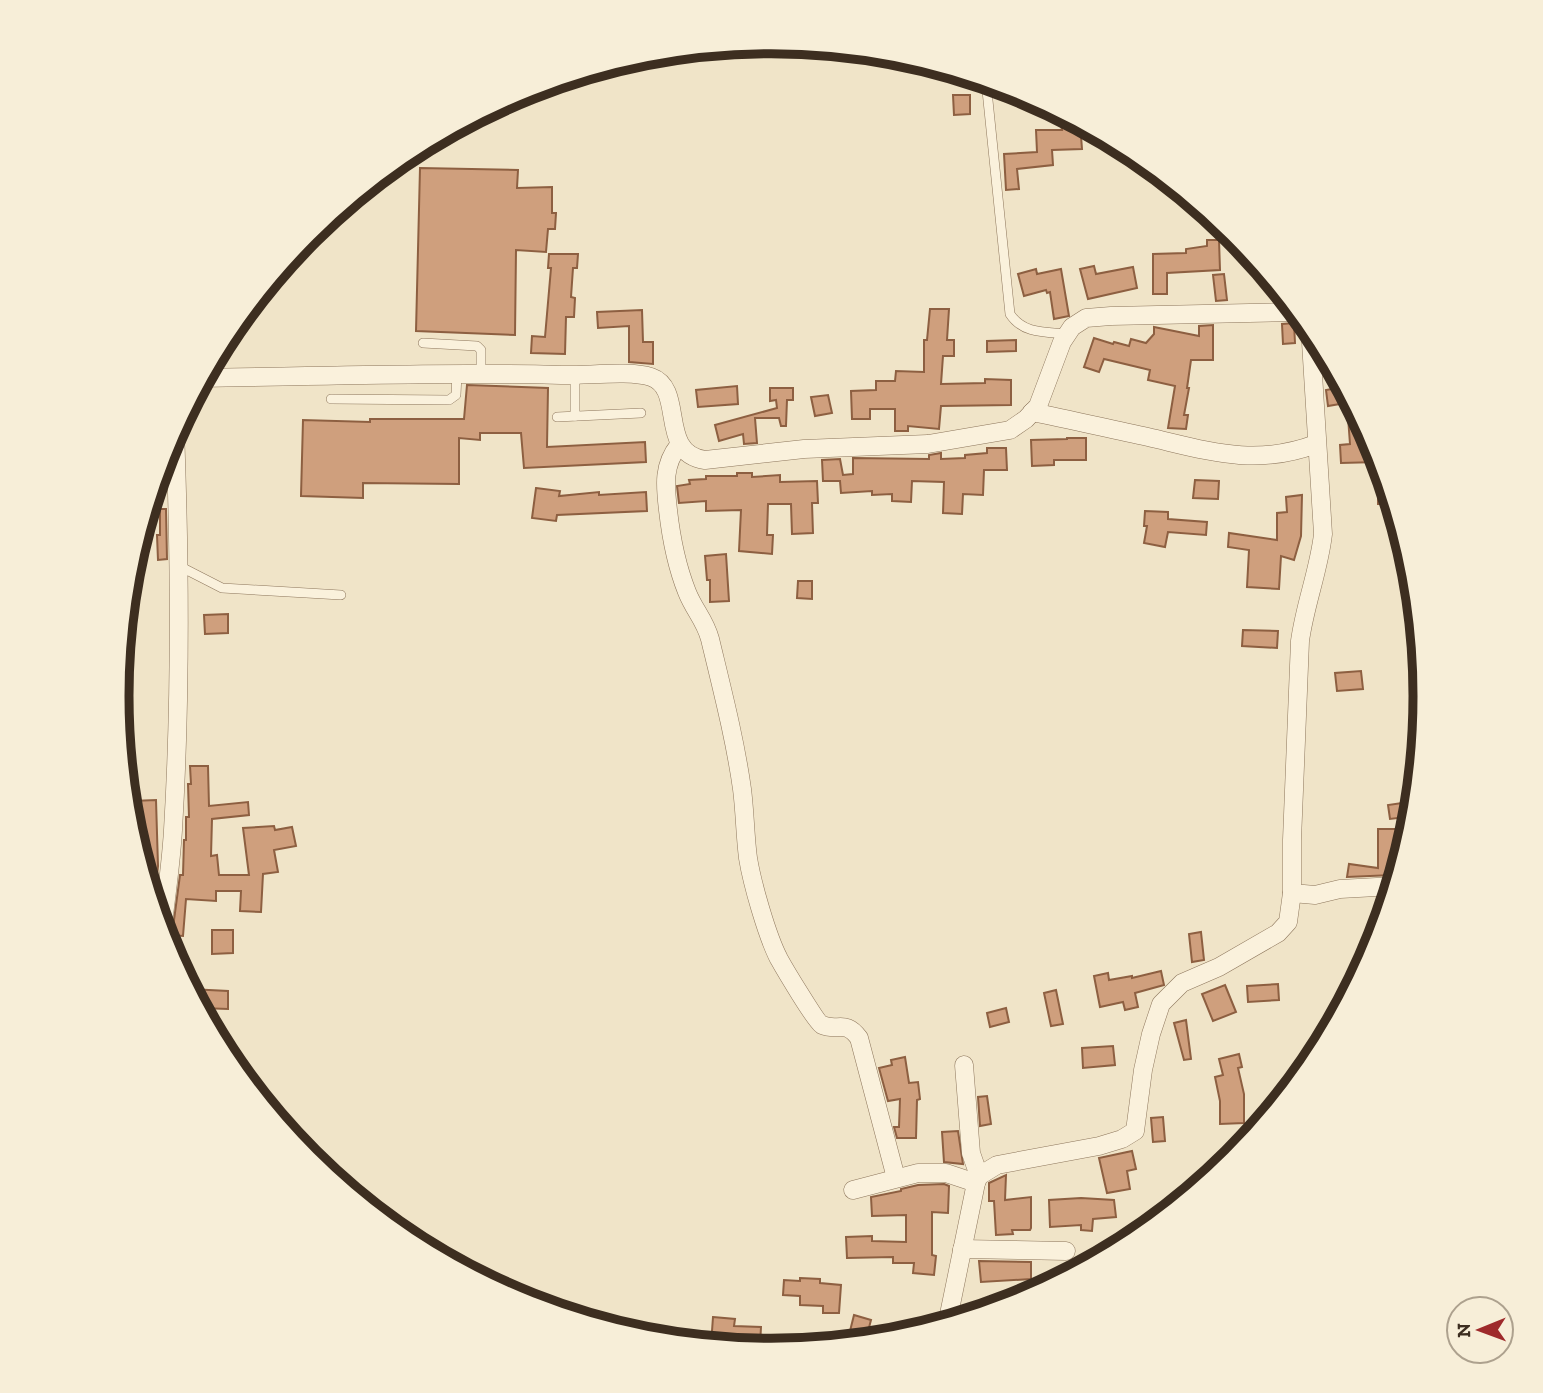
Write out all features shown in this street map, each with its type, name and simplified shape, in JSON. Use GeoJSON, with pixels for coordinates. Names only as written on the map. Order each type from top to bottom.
{"type":"FeatureCollection","features":[{"type":"Feature","properties":{"kind":"street"},"geometry":{"type":"LineString","coordinates":[[213,378],[457,373],[575,376],[619,374],[651,377],[661,383],[667,393],[680,445],[695,458],[705,460],[804,449],[928,444],[1010,430],[1038,406],[1062,342],[1072,327],[1086,318],[1286,312]]}},
{"type":"Feature","properties":{"kind":"street"},"geometry":{"type":"LineString","coordinates":[[853,1190],[918,1172],[946,1173],[978,1179],[997,1165],[1099,1146],[1122,1139],[1135,1131],[1143,1070],[1161,1004],[1182,983],[1219,967],[1278,933],[1288,922],[1292,893],[1300,641],[1304,612],[1320,562],[1324,534],[1311,348]]}},
{"type":"Feature","properties":{"kind":"street"},"geometry":{"type":"LineString","coordinates":[[1032,412],[1223,454],[1256,457],[1292,453],[1316,444]]}},
{"type":"Feature","properties":{"kind":"street"},"geometry":{"type":"LineString","coordinates":[[680,445],[670,456],[666,479],[674,541],[687,591],[705,621],[733,736],[742,791],[748,860],[768,932],[779,958],[817,1021],[829,1026],[846,1026],[853,1029],[859,1038],[896,1178]]}},
{"type":"Feature","properties":{"kind":"street"},"geometry":{"type":"LineString","coordinates":[[165,907],[173,832],[181,567],[176,456]]}},
{"type":"Feature","properties":{"kind":"street"},"geometry":{"type":"LineString","coordinates":[[1292,893],[1315,895],[1340,889],[1385,887]]}},
{"type":"Feature","properties":{"kind":"street"},"geometry":{"type":"LineString","coordinates":[[949,1314],[978,1179],[970,1143],[964,1065]]}},
{"type":"Feature","properties":{"kind":"street"},"geometry":{"type":"LineString","coordinates":[[962,1249],[1066,1251]]}},
{"type":"Feature","properties":{"kind":"lane"},"geometry":{"type":"LineString","coordinates":[[987,91],[1010,314],[1016,323],[1024,328],[1067,334]]}},
{"type":"Feature","properties":{"kind":"lane"},"geometry":{"type":"LineString","coordinates":[[423,344],[477,346],[481,350],[481,373]]}},
{"type":"Feature","properties":{"kind":"lane"},"geometry":{"type":"LineString","coordinates":[[331,399],[449,400],[456,395],[457,373]]}},
{"type":"Feature","properties":{"kind":"lane"},"geometry":{"type":"LineString","coordinates":[[575,376],[575,416]]}},
{"type":"Feature","properties":{"kind":"lane"},"geometry":{"type":"LineString","coordinates":[[557,417],[641,413]]}},
{"type":"Feature","properties":{"kind":"lane"},"geometry":{"type":"LineString","coordinates":[[181,567],[222,588],[341,595]]}},
{"type":"Feature","properties":{"kind":"building"},"geometry":{"type":"Polygon","coordinates":[[[953,95],[970,95],[970,114],[954,115],[953,95]]]}},
{"type":"Feature","properties":{"kind":"building"},"geometry":{"type":"Polygon","coordinates":[[[1061,125],[1065,125],[1086,136],[1081,136],[1082,149],[1052,150],[1053,165],[1017,169],[1019,189],[1006,190],[1004,154],[1037,152],[1036,130],[1062,130],[1061,125]]]}},
{"type":"Feature","properties":{"kind":"building"},"geometry":{"type":"Polygon","coordinates":[[[420,168],[518,170],[517,188],[552,187],[552,213],[556,213],[555,229],[548,229],[546,252],[516,250],[515,335],[416,331],[420,168]]]}},
{"type":"Feature","properties":{"kind":"building"},"geometry":{"type":"Polygon","coordinates":[[[1207,240],[1219,240],[1220,270],[1167,273],[1167,294],[1153,294],[1153,254],[1186,253],[1186,249],[1207,246],[1207,240]]]}},
{"type":"Feature","properties":{"kind":"building"},"geometry":{"type":"Polygon","coordinates":[[[549,254],[578,254],[577,268],[573,268],[571,297],[575,298],[574,317],[566,317],[565,354],[531,353],[532,336],[545,337],[551,268],[548,268],[549,254]]]}},
{"type":"Feature","properties":{"kind":"building"},"geometry":{"type":"Polygon","coordinates":[[[1094,266],[1096,274],[1133,267],[1137,288],[1088,299],[1080,269],[1094,266]]]}},
{"type":"Feature","properties":{"kind":"building"},"geometry":{"type":"Polygon","coordinates":[[[1036,269],[1037,274],[1061,269],[1069,316],[1054,319],[1050,292],[1047,293],[1046,290],[1024,296],[1018,274],[1036,269]]]}},
{"type":"Feature","properties":{"kind":"building"},"geometry":{"type":"Polygon","coordinates":[[[1224,274],[1227,300],[1216,301],[1213,275],[1224,274]]]}},
{"type":"Feature","properties":{"kind":"building"},"geometry":{"type":"Polygon","coordinates":[[[930,309],[949,309],[947,340],[954,340],[954,356],[943,356],[941,384],[985,383],[985,379],[1011,380],[1011,405],[941,406],[939,429],[908,426],[908,431],[895,431],[895,409],[870,409],[870,419],[852,419],[851,391],[876,390],[876,381],[895,381],[896,371],[924,372],[924,340],[927,340],[930,309]]]}},
{"type":"Feature","properties":{"kind":"building"},"geometry":{"type":"Polygon","coordinates":[[[642,310],[643,342],[653,342],[653,364],[629,362],[629,326],[598,328],[597,312],[642,310]]]}},
{"type":"Feature","properties":{"kind":"building"},"geometry":{"type":"Polygon","coordinates":[[[1282,324],[1294,324],[1295,343],[1283,344],[1282,324]]]}},
{"type":"Feature","properties":{"kind":"building"},"geometry":{"type":"Polygon","coordinates":[[[1213,325],[1213,360],[1191,360],[1184,415],[1188,415],[1186,429],[1168,428],[1175,386],[1148,380],[1150,370],[1104,359],[1099,372],[1084,367],[1094,338],[1129,346],[1131,339],[1146,343],[1154,334],[1154,327],[1199,336],[1199,326],[1213,325]]]}},
{"type":"Feature","properties":{"kind":"building"},"geometry":{"type":"Polygon","coordinates":[[[1016,340],[1016,351],[987,352],[987,341],[1016,340]]]}},
{"type":"Feature","properties":{"kind":"building"},"geometry":{"type":"Polygon","coordinates":[[[467,385],[548,388],[547,447],[645,442],[646,462],[524,468],[521,433],[480,433],[480,440],[459,438],[459,484],[363,483],[363,498],[301,496],[303,420],[370,422],[370,419],[464,419],[467,385]]]}},
{"type":"Feature","properties":{"kind":"building"},"geometry":{"type":"Polygon","coordinates":[[[737,386],[738,404],[698,407],[696,390],[737,386]]]}},
{"type":"Feature","properties":{"kind":"building"},"geometry":{"type":"Polygon","coordinates":[[[770,388],[793,388],[793,400],[787,400],[786,426],[781,426],[779,418],[755,418],[757,443],[744,444],[743,434],[719,441],[715,425],[777,408],[776,400],[770,401],[770,388]]]}},
{"type":"Feature","properties":{"kind":"building"},"geometry":{"type":"Polygon","coordinates":[[[1335,388],[1343,403],[1328,406],[1326,390],[1335,388]]]}},
{"type":"Feature","properties":{"kind":"building"},"geometry":{"type":"Polygon","coordinates":[[[828,395],[832,413],[815,416],[811,397],[828,395]]]}},
{"type":"Feature","properties":{"kind":"building"},"geometry":{"type":"Polygon","coordinates":[[[1348,411],[1369,462],[1341,463],[1340,445],[1350,444],[1348,411]]]}},
{"type":"Feature","properties":{"kind":"building"},"geometry":{"type":"Polygon","coordinates":[[[1086,438],[1086,460],[1054,460],[1054,465],[1032,466],[1031,440],[1086,438]]]}},
{"type":"Feature","properties":{"kind":"building"},"geometry":{"type":"Polygon","coordinates":[[[987,448],[1006,448],[1007,470],[984,470],[983,495],[963,494],[962,514],[943,513],[944,482],[912,481],[911,502],[892,501],[892,494],[872,495],[872,491],[841,493],[840,481],[823,481],[822,460],[840,459],[843,475],[853,474],[853,458],[929,459],[929,455],[941,453],[941,459],[965,458],[965,455],[987,453],[987,448]]]}},
{"type":"Feature","properties":{"kind":"building"},"geometry":{"type":"Polygon","coordinates":[[[737,473],[752,473],[752,477],[780,475],[780,482],[817,481],[818,503],[812,503],[813,533],[792,534],[791,504],[768,504],[767,535],[773,535],[772,554],[739,551],[741,510],[706,511],[706,501],[679,503],[677,486],[690,484],[689,480],[706,479],[706,476],[737,476],[737,473]]]}},
{"type":"Feature","properties":{"kind":"building"},"geometry":{"type":"Polygon","coordinates":[[[1195,480],[1219,481],[1218,499],[1193,498],[1195,480]]]}},
{"type":"Feature","properties":{"kind":"building"},"geometry":{"type":"Polygon","coordinates":[[[1378,485],[1384,504],[1378,504],[1378,485]]]}},
{"type":"Feature","properties":{"kind":"building"},"geometry":{"type":"Polygon","coordinates":[[[536,488],[560,491],[559,496],[599,492],[599,495],[646,492],[647,511],[557,515],[556,521],[532,518],[536,488]]]}},
{"type":"Feature","properties":{"kind":"building"},"geometry":{"type":"Polygon","coordinates":[[[1302,495],[1301,536],[1294,560],[1281,556],[1279,589],[1247,587],[1249,550],[1228,547],[1229,533],[1277,540],[1277,513],[1287,512],[1286,497],[1302,495]]]}},
{"type":"Feature","properties":{"kind":"building"},"geometry":{"type":"Polygon","coordinates":[[[160,509],[166,509],[167,559],[158,560],[157,535],[160,535],[160,509]]]}},
{"type":"Feature","properties":{"kind":"building"},"geometry":{"type":"Polygon","coordinates":[[[1145,511],[1168,512],[1168,519],[1207,522],[1206,535],[1168,532],[1165,547],[1144,543],[1147,526],[1144,526],[1145,511]]]}},
{"type":"Feature","properties":{"kind":"building"},"geometry":{"type":"Polygon","coordinates":[[[726,554],[729,601],[710,602],[710,580],[707,580],[705,556],[726,554]]]}},
{"type":"Feature","properties":{"kind":"building"},"geometry":{"type":"Polygon","coordinates":[[[798,581],[812,581],[812,599],[797,598],[798,581]]]}},
{"type":"Feature","properties":{"kind":"building"},"geometry":{"type":"Polygon","coordinates":[[[228,614],[228,633],[205,634],[204,615],[228,614]]]}},
{"type":"Feature","properties":{"kind":"building"},"geometry":{"type":"Polygon","coordinates":[[[1243,630],[1278,631],[1277,648],[1242,646],[1243,630]]]}},
{"type":"Feature","properties":{"kind":"building"},"geometry":{"type":"Polygon","coordinates":[[[1361,671],[1363,689],[1337,691],[1335,673],[1361,671]]]}},
{"type":"Feature","properties":{"kind":"building"},"geometry":{"type":"Polygon","coordinates":[[[190,766],[208,766],[209,806],[248,802],[249,815],[212,819],[211,856],[217,855],[219,875],[249,875],[243,828],[274,826],[275,830],[292,827],[296,846],[274,850],[278,872],[263,874],[261,912],[240,911],[241,891],[216,891],[216,901],[186,899],[183,936],[175,935],[173,929],[180,875],[183,875],[186,817],[189,817],[188,784],[191,784],[190,766]]]}},
{"type":"Feature","properties":{"kind":"building"},"geometry":{"type":"Polygon","coordinates":[[[156,800],[156,881],[151,863],[138,801],[156,800]]]}},
{"type":"Feature","properties":{"kind":"building"},"geometry":{"type":"Polygon","coordinates":[[[1404,803],[1402,818],[1390,819],[1388,805],[1404,803]]]}},
{"type":"Feature","properties":{"kind":"building"},"geometry":{"type":"Polygon","coordinates":[[[1378,829],[1397,829],[1388,875],[1347,877],[1349,864],[1378,868],[1378,829]]]}},
{"type":"Feature","properties":{"kind":"building"},"geometry":{"type":"Polygon","coordinates":[[[212,930],[233,930],[233,953],[212,954],[212,930]]]}},
{"type":"Feature","properties":{"kind":"building"},"geometry":{"type":"Polygon","coordinates":[[[1201,932],[1204,960],[1192,962],[1189,934],[1201,932]]]}},
{"type":"Feature","properties":{"kind":"building"},"geometry":{"type":"Polygon","coordinates":[[[1161,971],[1164,985],[1135,993],[1138,1007],[1125,1010],[1123,1002],[1100,1007],[1094,976],[1108,973],[1109,980],[1161,971]]]}},
{"type":"Feature","properties":{"kind":"building"},"geometry":{"type":"Polygon","coordinates":[[[1278,984],[1279,1000],[1248,1002],[1247,986],[1278,984]]]}},
{"type":"Feature","properties":{"kind":"building"},"geometry":{"type":"Polygon","coordinates":[[[1225,985],[1236,1012],[1213,1021],[1202,994],[1225,985]]]}},
{"type":"Feature","properties":{"kind":"building"},"geometry":{"type":"Polygon","coordinates":[[[200,990],[228,991],[228,1009],[210,1008],[200,990]]]}},
{"type":"Feature","properties":{"kind":"building"},"geometry":{"type":"Polygon","coordinates":[[[1056,990],[1063,1024],[1051,1026],[1044,993],[1056,990]]]}},
{"type":"Feature","properties":{"kind":"building"},"geometry":{"type":"Polygon","coordinates":[[[1006,1008],[1009,1022],[990,1027],[987,1013],[1006,1008]]]}},
{"type":"Feature","properties":{"kind":"building"},"geometry":{"type":"Polygon","coordinates":[[[1186,1020],[1191,1059],[1184,1060],[1174,1023],[1186,1020]]]}},
{"type":"Feature","properties":{"kind":"building"},"geometry":{"type":"Polygon","coordinates":[[[1113,1046],[1115,1065],[1083,1068],[1082,1048],[1113,1046]]]}},
{"type":"Feature","properties":{"kind":"building"},"geometry":{"type":"Polygon","coordinates":[[[1239,1054],[1244,1123],[1220,1124],[1220,1101],[1215,1077],[1223,1075],[1219,1059],[1239,1054]]]}},
{"type":"Feature","properties":{"kind":"building"},"geometry":{"type":"Polygon","coordinates":[[[905,1057],[909,1083],[918,1082],[920,1099],[917,1100],[916,1138],[897,1138],[894,1127],[899,1127],[900,1099],[888,1101],[879,1068],[892,1065],[891,1060],[905,1057]]]}},
{"type":"Feature","properties":{"kind":"building"},"geometry":{"type":"Polygon","coordinates":[[[987,1096],[991,1124],[980,1126],[978,1097],[987,1096]]]}},
{"type":"Feature","properties":{"kind":"building"},"geometry":{"type":"Polygon","coordinates":[[[1163,1117],[1165,1141],[1153,1142],[1151,1118],[1163,1117]]]}},
{"type":"Feature","properties":{"kind":"building"},"geometry":{"type":"Polygon","coordinates":[[[958,1131],[963,1164],[944,1162],[942,1132],[958,1131]]]}},
{"type":"Feature","properties":{"kind":"building"},"geometry":{"type":"Polygon","coordinates":[[[1132,1151],[1136,1169],[1127,1171],[1130,1189],[1107,1193],[1099,1158],[1132,1151]]]}},
{"type":"Feature","properties":{"kind":"building"},"geometry":{"type":"Polygon","coordinates":[[[1006,1175],[1005,1200],[1031,1197],[1031,1228],[1012,1230],[1013,1234],[996,1235],[994,1201],[989,1201],[989,1183],[1006,1175]]]}},
{"type":"Feature","properties":{"kind":"building"},"geometry":{"type":"Polygon","coordinates":[[[918,1185],[949,1186],[948,1213],[932,1212],[932,1255],[936,1256],[934,1275],[913,1273],[914,1263],[893,1263],[893,1257],[847,1258],[846,1237],[872,1236],[872,1241],[906,1242],[906,1215],[872,1216],[871,1197],[918,1185]]]}},
{"type":"Feature","properties":{"kind":"building"},"geometry":{"type":"Polygon","coordinates":[[[1049,1200],[1114,1200],[1116,1217],[1093,1219],[1092,1231],[1081,1230],[1081,1225],[1050,1227],[1049,1200]]]}},
{"type":"Feature","properties":{"kind":"building"},"geometry":{"type":"Polygon","coordinates":[[[979,1261],[1031,1262],[1031,1279],[981,1282],[979,1261]]]}},
{"type":"Feature","properties":{"kind":"building"},"geometry":{"type":"Polygon","coordinates":[[[800,1278],[820,1279],[820,1283],[841,1285],[839,1313],[823,1313],[823,1306],[800,1305],[800,1296],[783,1295],[784,1280],[800,1281],[800,1278]]]}},
{"type":"Feature","properties":{"kind":"building"},"geometry":{"type":"Polygon","coordinates":[[[854,1315],[871,1320],[868,1331],[849,1334],[854,1315]]]}},
{"type":"Feature","properties":{"kind":"building"},"geometry":{"type":"Polygon","coordinates":[[[713,1317],[735,1319],[734,1326],[761,1327],[760,1338],[712,1335],[713,1317]]]}}]}
